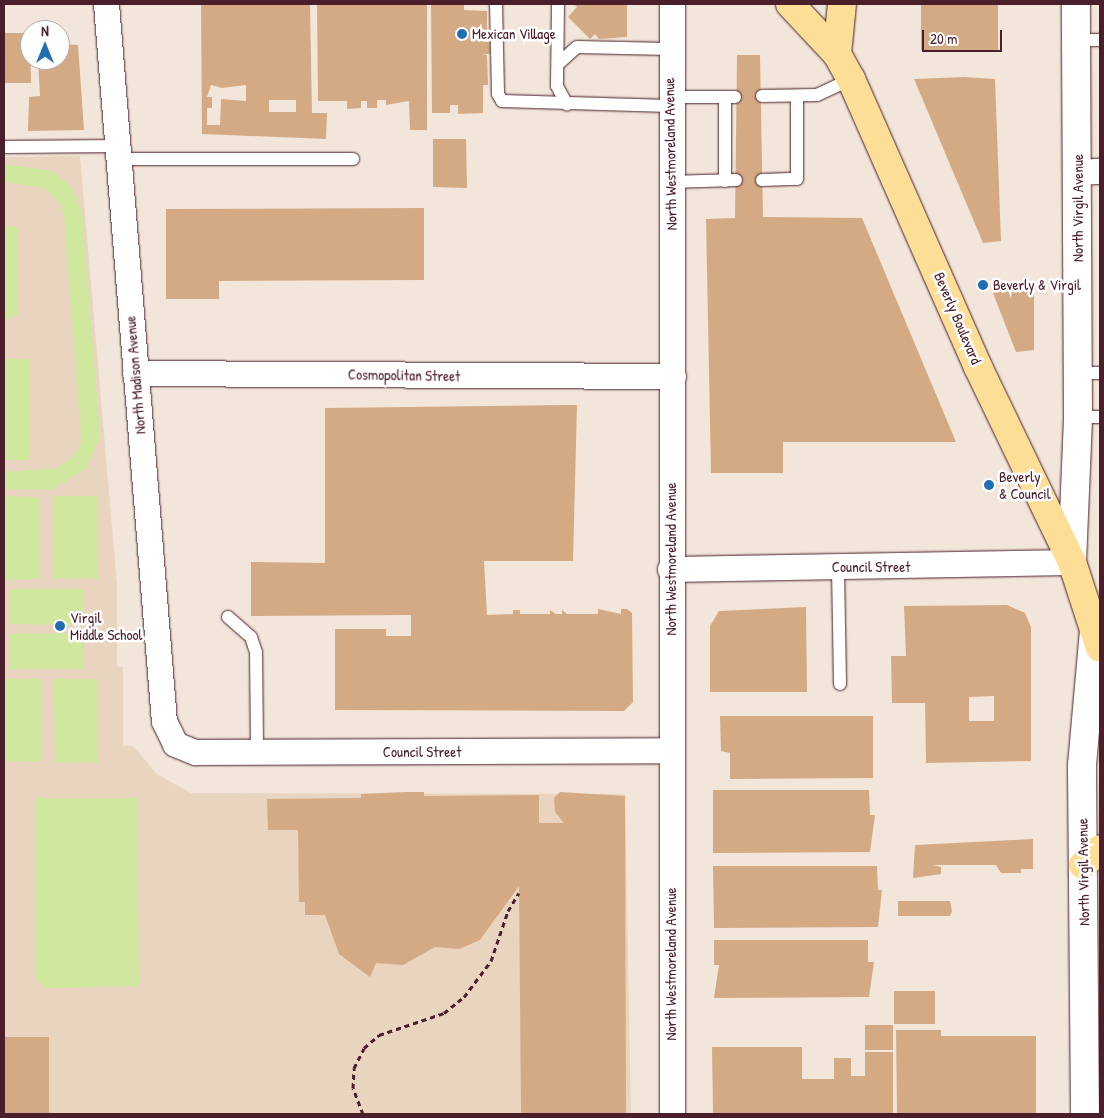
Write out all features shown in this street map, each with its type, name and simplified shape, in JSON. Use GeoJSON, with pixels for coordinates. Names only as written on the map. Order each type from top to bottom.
{"type":"FeatureCollection","features":[{"type":"Feature","properties":{"kind":"main road","name":"Beverly Boulevard"},"geometry":{"type":"LineString","coordinates":[[790,4],[837,54],[851,79],[978,367],[1072,562],[1097,639]]}},
{"type":"Feature","properties":{"kind":"main road"},"geometry":{"type":"LineString","coordinates":[[837,54],[842,4]]}},
{"type":"Feature","properties":{"kind":"main road","name":"North Virgil Avenue"},"geometry":{"type":"LineString","coordinates":[[1072,562],[1089,417],[1088,40],[1076,4]]}},
{"type":"Feature","properties":{"kind":"main road","name":"North Virgil Avenue"},"geometry":{"type":"LineString","coordinates":[[1085,1114],[1092,857],[1082,765],[1097,639]]}},
{"type":"Feature","properties":{"kind":"street","name":"North Madison Avenue"},"geometry":{"type":"LineString","coordinates":[[106,4],[164,721],[175,744]]}},
{"type":"Feature","properties":{"kind":"street","name":"North Westmoreland Avenue"},"geometry":{"type":"LineString","coordinates":[[672,4],[669,49],[672,376],[670,569],[672,1114]]}},
{"type":"Feature","properties":{"kind":"street","name":"Cosmopolitan Street"},"geometry":{"type":"LineString","coordinates":[[135,373],[672,376]]}},
{"type":"Feature","properties":{"kind":"street","name":"Council Street"},"geometry":{"type":"LineString","coordinates":[[670,569],[838,568],[1072,562]]}},
{"type":"Feature","properties":{"kind":"street","name":"Council Street"},"geometry":{"type":"LineString","coordinates":[[175,744],[195,752],[670,750]]}},
{"type":"Feature","properties":{"kind":"lane"},"geometry":{"type":"LineString","coordinates":[[496,4],[498,94],[502,101],[567,105],[730,97],[730,181],[670,182]]}},
{"type":"Feature","properties":{"kind":"lane"},"geometry":{"type":"LineString","coordinates":[[558,4],[557,86],[567,105]]}},
{"type":"Feature","properties":{"kind":"lane"},"geometry":{"type":"LineString","coordinates":[[558,64],[577,47],[669,49]]}},
{"type":"Feature","properties":{"kind":"lane"},"geometry":{"type":"LineString","coordinates":[[762,96],[817,95],[851,79]]}},
{"type":"Feature","properties":{"kind":"lane"},"geometry":{"type":"LineString","coordinates":[[762,180],[797,179],[797,96]]}},
{"type":"Feature","properties":{"kind":"lane"},"geometry":{"type":"LineString","coordinates":[[4,147],[352,159]]}},
{"type":"Feature","properties":{"kind":"lane"},"geometry":{"type":"LineString","coordinates":[[838,568],[840,684]]}},
{"type":"Feature","properties":{"kind":"lane"},"geometry":{"type":"LineString","coordinates":[[228,617],[251,637],[256,652],[257,752]]}},
{"type":"Feature","properties":{"kind":"path"},"geometry":{"type":"LineString","coordinates":[[363,1114],[353,1088],[354,1068],[364,1048],[379,1035],[444,1013],[464,997],[491,961],[508,911],[519,893]]}},
{"type":"Feature","properties":{"kind":"shaded area"},"geometry":{"type":"Polygon","coordinates":[[[80,156],[117,585],[117,666],[123,667],[123,746],[133,746],[157,774],[191,793],[625,794],[631,1114],[4,1114],[4,157],[80,156]]]}},
{"type":"Feature","properties":{"kind":"green space"},"geometry":{"type":"Polygon","coordinates":[[[4,164],[52,171],[71,187],[82,211],[100,436],[86,469],[52,489],[4,490],[4,472],[58,468],[75,455],[81,440],[64,215],[59,202],[44,188],[4,182],[4,164]]]}},
{"type":"Feature","properties":{"kind":"green space"},"geometry":{"type":"Polygon","coordinates":[[[4,226],[17,226],[18,313],[4,321],[4,226]]]}},
{"type":"Feature","properties":{"kind":"green space"},"geometry":{"type":"Polygon","coordinates":[[[4,359],[30,359],[30,460],[4,460],[4,359]]]}},
{"type":"Feature","properties":{"kind":"green space"},"geometry":{"type":"Polygon","coordinates":[[[4,496],[40,497],[40,579],[4,580],[4,496]]]}},
{"type":"Feature","properties":{"kind":"green space"},"geometry":{"type":"Polygon","coordinates":[[[54,496],[97,496],[97,578],[54,579],[54,496]]]}},
{"type":"Feature","properties":{"kind":"green space"},"geometry":{"type":"Polygon","coordinates":[[[10,589],[83,589],[84,625],[10,624],[10,589]]]}},
{"type":"Feature","properties":{"kind":"green space"},"geometry":{"type":"Polygon","coordinates":[[[83,633],[84,669],[10,669],[10,634],[83,633]]]}},
{"type":"Feature","properties":{"kind":"green space"},"geometry":{"type":"Polygon","coordinates":[[[4,679],[41,679],[41,761],[4,762],[4,679]]]}},
{"type":"Feature","properties":{"kind":"green space"},"geometry":{"type":"Polygon","coordinates":[[[54,679],[97,679],[97,762],[55,763],[54,679]]]}},
{"type":"Feature","properties":{"kind":"green space"},"geometry":{"type":"Polygon","coordinates":[[[35,798],[137,798],[139,986],[44,988],[36,978],[35,798]]]}},
{"type":"Feature","properties":{"kind":"building"},"geometry":{"type":"Polygon","coordinates":[[[201,4],[310,4],[312,113],[327,113],[326,139],[202,134],[201,4]],[[211,85],[207,97],[212,97],[212,108],[207,108],[207,125],[220,125],[221,99],[246,101],[246,85],[222,88],[211,85]],[[269,100],[269,112],[296,112],[296,100],[269,100]]]}},
{"type":"Feature","properties":{"kind":"building"},"geometry":{"type":"Polygon","coordinates":[[[317,4],[427,4],[427,130],[410,130],[409,101],[386,105],[386,100],[377,100],[377,108],[367,108],[367,101],[361,101],[361,108],[347,109],[347,101],[318,101],[317,4]]]}},
{"type":"Feature","properties":{"kind":"building"},"geometry":{"type":"Polygon","coordinates":[[[431,4],[464,4],[464,10],[487,11],[487,41],[483,42],[490,42],[490,54],[483,54],[487,55],[488,85],[483,85],[483,113],[458,114],[458,105],[450,105],[450,113],[432,113],[431,4]]]}},
{"type":"Feature","properties":{"kind":"building"},"geometry":{"type":"Polygon","coordinates":[[[574,4],[627,4],[627,37],[599,39],[595,34],[590,39],[568,17],[577,7],[574,4]]]}},
{"type":"Feature","properties":{"kind":"building"},"geometry":{"type":"Polygon","coordinates":[[[921,4],[998,4],[998,50],[921,50],[921,4]]]}},
{"type":"Feature","properties":{"kind":"building"},"geometry":{"type":"Polygon","coordinates":[[[4,33],[20,33],[20,70],[31,70],[31,83],[4,83],[4,33]]]}},
{"type":"Feature","properties":{"kind":"building"},"geometry":{"type":"Polygon","coordinates":[[[70,45],[78,45],[84,130],[28,131],[29,97],[40,96],[39,70],[70,70],[70,45]]]}},
{"type":"Feature","properties":{"kind":"building"},"geometry":{"type":"Polygon","coordinates":[[[737,55],[760,55],[763,217],[862,218],[956,442],[783,442],[783,473],[711,473],[706,219],[735,218],[737,55]]]}},
{"type":"Feature","properties":{"kind":"building"},"geometry":{"type":"Polygon","coordinates":[[[964,77],[995,79],[1001,241],[983,243],[914,79],[964,77]]]}},
{"type":"Feature","properties":{"kind":"building"},"geometry":{"type":"Polygon","coordinates":[[[433,139],[466,139],[467,188],[433,187],[433,139]]]}},
{"type":"Feature","properties":{"kind":"building"},"geometry":{"type":"Polygon","coordinates":[[[424,208],[424,280],[219,281],[219,299],[166,299],[166,209],[424,208]]]}},
{"type":"Feature","properties":{"kind":"building"},"geometry":{"type":"Polygon","coordinates":[[[1034,286],[1034,350],[1016,352],[991,288],[1034,286]]]}},
{"type":"Feature","properties":{"kind":"building"},"geometry":{"type":"Polygon","coordinates":[[[577,405],[573,561],[484,561],[487,615],[513,614],[513,610],[520,610],[520,614],[550,614],[550,610],[556,614],[562,614],[562,610],[567,614],[598,614],[598,609],[621,614],[621,609],[627,609],[632,613],[633,702],[624,711],[335,710],[335,629],[386,629],[386,636],[411,636],[411,615],[251,616],[251,562],[325,563],[325,408],[577,405]]]}},
{"type":"Feature","properties":{"kind":"building"},"geometry":{"type":"Polygon","coordinates":[[[1007,605],[1025,613],[1031,627],[1031,761],[926,763],[925,703],[892,703],[891,656],[906,656],[904,606],[1007,605]],[[994,696],[969,697],[969,721],[994,721],[994,696]]]}},
{"type":"Feature","properties":{"kind":"building"},"geometry":{"type":"Polygon","coordinates":[[[806,607],[807,692],[710,692],[710,626],[719,611],[806,607]]]}},
{"type":"Feature","properties":{"kind":"building"},"geometry":{"type":"Polygon","coordinates":[[[720,716],[873,716],[873,778],[730,779],[730,753],[721,751],[720,716]]]}},
{"type":"Feature","properties":{"kind":"building"},"geometry":{"type":"Polygon","coordinates":[[[713,790],[869,790],[870,815],[875,815],[870,852],[713,853],[713,790]]]}},
{"type":"Feature","properties":{"kind":"building"},"geometry":{"type":"Polygon","coordinates":[[[424,792],[424,796],[539,795],[539,823],[564,823],[555,812],[554,798],[560,792],[625,796],[626,1114],[521,1114],[519,886],[480,940],[459,949],[435,947],[403,965],[376,963],[370,977],[339,954],[325,915],[305,915],[305,902],[299,902],[298,830],[268,830],[267,799],[361,798],[361,794],[424,792]]]}},
{"type":"Feature","properties":{"kind":"building"},"geometry":{"type":"Polygon","coordinates":[[[1033,839],[1033,869],[1021,869],[1021,873],[1001,873],[996,865],[933,865],[941,867],[941,874],[913,878],[915,845],[1033,839]]]}},
{"type":"Feature","properties":{"kind":"building"},"geometry":{"type":"Polygon","coordinates":[[[713,866],[877,866],[878,890],[882,890],[878,927],[714,928],[713,866]]]}},
{"type":"Feature","properties":{"kind":"building"},"geometry":{"type":"Polygon","coordinates":[[[898,901],[950,901],[952,911],[950,916],[898,916],[898,901]]]}},
{"type":"Feature","properties":{"kind":"building"},"geometry":{"type":"Polygon","coordinates":[[[714,940],[868,940],[868,962],[874,962],[869,997],[714,998],[719,965],[714,965],[714,940]]]}},
{"type":"Feature","properties":{"kind":"building"},"geometry":{"type":"Polygon","coordinates":[[[894,991],[935,991],[935,1024],[894,1024],[894,991]]]}},
{"type":"Feature","properties":{"kind":"building"},"geometry":{"type":"Polygon","coordinates":[[[865,1025],[893,1025],[893,1050],[865,1050],[865,1025]]]}},
{"type":"Feature","properties":{"kind":"building"},"geometry":{"type":"Polygon","coordinates":[[[896,1030],[941,1030],[941,1036],[1036,1036],[1036,1114],[897,1114],[896,1030]]]}},
{"type":"Feature","properties":{"kind":"building"},"geometry":{"type":"Polygon","coordinates":[[[4,1037],[49,1037],[49,1114],[4,1114],[4,1037]]]}},
{"type":"Feature","properties":{"kind":"building"},"geometry":{"type":"Polygon","coordinates":[[[712,1047],[802,1047],[802,1079],[834,1079],[834,1058],[851,1058],[851,1076],[865,1076],[865,1052],[893,1052],[893,1114],[713,1114],[712,1047]]]}},
{"type":"Feature","properties":{"kind":"place","name":"Mexican Village"},"geometry":{"type":"Point","coordinates":[462,34]}},
{"type":"Feature","properties":{"kind":"place","name":"Beverly & Virgil"},"geometry":{"type":"Point","coordinates":[983,285]}},
{"type":"Feature","properties":{"kind":"place","name":"Beverly & Council"},"geometry":{"type":"Point","coordinates":[989,485]}},
{"type":"Feature","properties":{"kind":"place","name":"Virgil Middle School"},"geometry":{"type":"Point","coordinates":[60,626]}}]}
